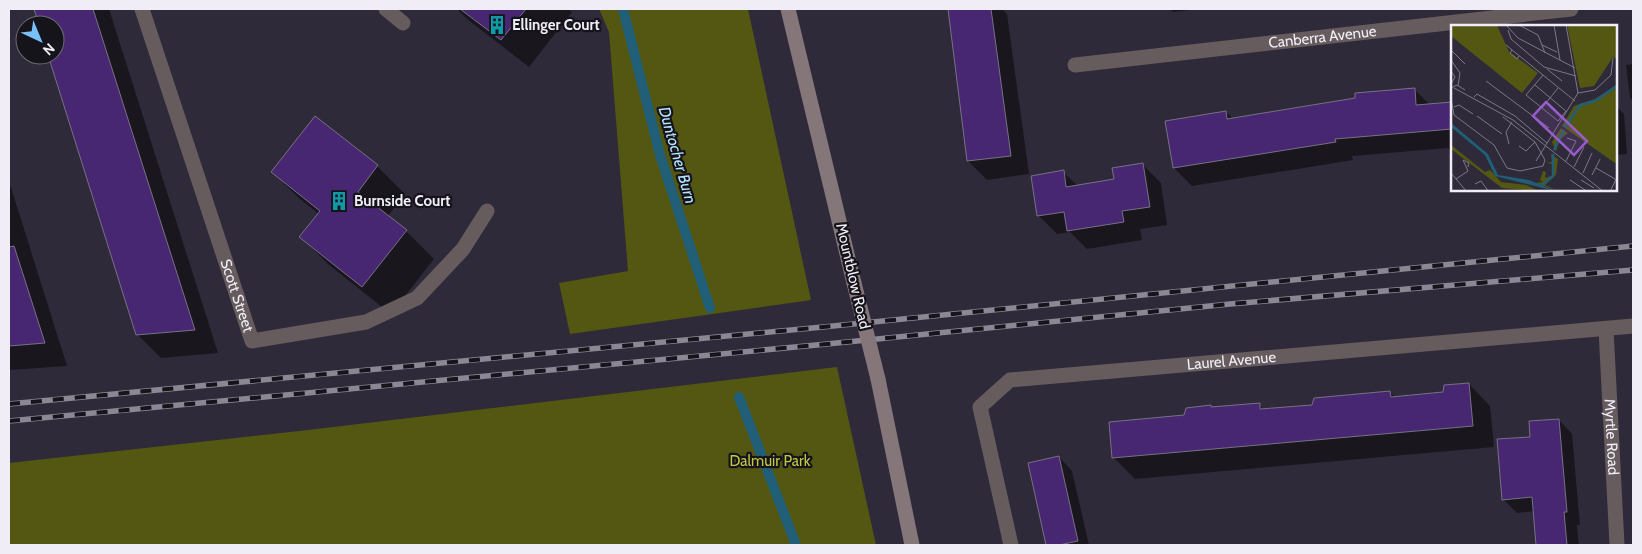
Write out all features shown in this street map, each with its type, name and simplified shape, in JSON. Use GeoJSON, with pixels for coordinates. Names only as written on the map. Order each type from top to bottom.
{"type":"FeatureCollection","features":[{"type":"Feature","properties":{"kind":"street","name":"Scott Street"},"geometry":{"type":"LineString","coordinates":[[142,9],[252,342],[366,322],[417,298],[463,249],[487,211]]}},
{"type":"Feature","properties":{"kind":"street"},"geometry":{"type":"LineString","coordinates":[[386,9],[403,23]]}},
{"type":"Feature","properties":{"kind":"street","name":"Mountblow Road"},"geometry":{"type":"LineString","coordinates":[[788,9],[878,379],[912,545]]}},
{"type":"Feature","properties":{"kind":"street","name":"Canberra Avenue"},"geometry":{"type":"LineString","coordinates":[[1075,65],[1535,11],[1571,9]]}},
{"type":"Feature","properties":{"kind":"street","name":"Laurel Avenue"},"geometry":{"type":"LineString","coordinates":[[1011,545],[980,407],[1010,380],[1633,326]]}},
{"type":"Feature","properties":{"kind":"street","name":"Myrtle Road"},"geometry":{"type":"LineString","coordinates":[[1606,328],[1616,545]]}},
{"type":"Feature","properties":{"kind":"green space"},"geometry":{"type":"Polygon","coordinates":[[[599,9],[748,9],[811,300],[570,334],[559,283],[628,271],[609,32],[599,9]]]}},
{"type":"Feature","properties":{"kind":"green space","name":"Dalmuir Park"},"geometry":{"type":"Polygon","coordinates":[[[837,367],[876,545],[9,545],[9,463],[308,430],[837,367]]]}},
{"type":"Feature","properties":{"kind":"building"},"geometry":{"type":"Polygon","coordinates":[[[34,9],[93,9],[195,330],[136,335],[51,65],[65,65],[65,15],[36,15],[34,9]]]}},
{"type":"Feature","properties":{"kind":"building","name":"Ellinger Court"},"geometry":{"type":"Polygon","coordinates":[[[460,9],[526,9],[501,40],[460,9]]]}},
{"type":"Feature","properties":{"kind":"building"},"geometry":{"type":"Polygon","coordinates":[[[948,9],[991,9],[1011,156],[967,161],[948,9]]]}},
{"type":"Feature","properties":{"kind":"building"},"geometry":{"type":"Polygon","coordinates":[[[1415,88],[1416,105],[1451,102],[1451,129],[1335,139],[1336,142],[1173,168],[1165,121],[1226,111],[1227,119],[1355,98],[1355,93],[1415,88]]]}},
{"type":"Feature","properties":{"kind":"building","name":"Burnside Court"},"geometry":{"type":"Polygon","coordinates":[[[315,116],[378,165],[358,192],[407,230],[362,287],[299,237],[320,211],[271,172],[315,116]]]}},
{"type":"Feature","properties":{"kind":"building"},"geometry":{"type":"Polygon","coordinates":[[[1143,163],[1150,207],[1122,211],[1124,222],[1067,231],[1064,212],[1037,216],[1031,176],[1064,170],[1066,187],[1114,179],[1112,168],[1143,163]]]}},
{"type":"Feature","properties":{"kind":"building"},"geometry":{"type":"Polygon","coordinates":[[[14,246],[45,343],[9,346],[9,247],[14,246]]]}},
{"type":"Feature","properties":{"kind":"building"},"geometry":{"type":"Polygon","coordinates":[[[1469,383],[1473,426],[1112,458],[1109,422],[1184,415],[1186,408],[1211,405],[1211,407],[1260,403],[1260,409],[1312,405],[1314,398],[1390,391],[1391,397],[1443,392],[1444,385],[1469,383]]]}},
{"type":"Feature","properties":{"kind":"building"},"geometry":{"type":"Polygon","coordinates":[[[1559,419],[1567,512],[1564,512],[1567,545],[1536,545],[1532,497],[1502,500],[1497,439],[1530,437],[1529,421],[1559,419]]]}},
{"type":"Feature","properties":{"kind":"building"},"geometry":{"type":"Polygon","coordinates":[[[1059,456],[1078,541],[1059,545],[1046,545],[1028,463],[1059,456]]]}},
{"type":"Feature","properties":{"kind":"waterway","name":"Duntocher Burn"},"geometry":{"type":"LineString","coordinates":[[623,9],[660,155],[710,308]]}},
{"type":"Feature","properties":{"kind":"waterway","name":"Duntocher Burn"},"geometry":{"type":"LineString","coordinates":[[739,397],[796,545]]}},
{"type":"Feature","properties":{"kind":"railway"},"geometry":{"type":"LineString","coordinates":[[9,404],[823,327],[1633,246]]}},
{"type":"Feature","properties":{"kind":"railway"},"geometry":{"type":"LineString","coordinates":[[9,421],[1230,304],[1633,270]]}},
{"type":"Feature","properties":{"kind":"place","name":"Ellinger Court"},"geometry":{"type":"Point","coordinates":[497,25]}},
{"type":"Feature","properties":{"kind":"place","name":"Burnside Court"},"geometry":{"type":"Point","coordinates":[339,201]}}]}
